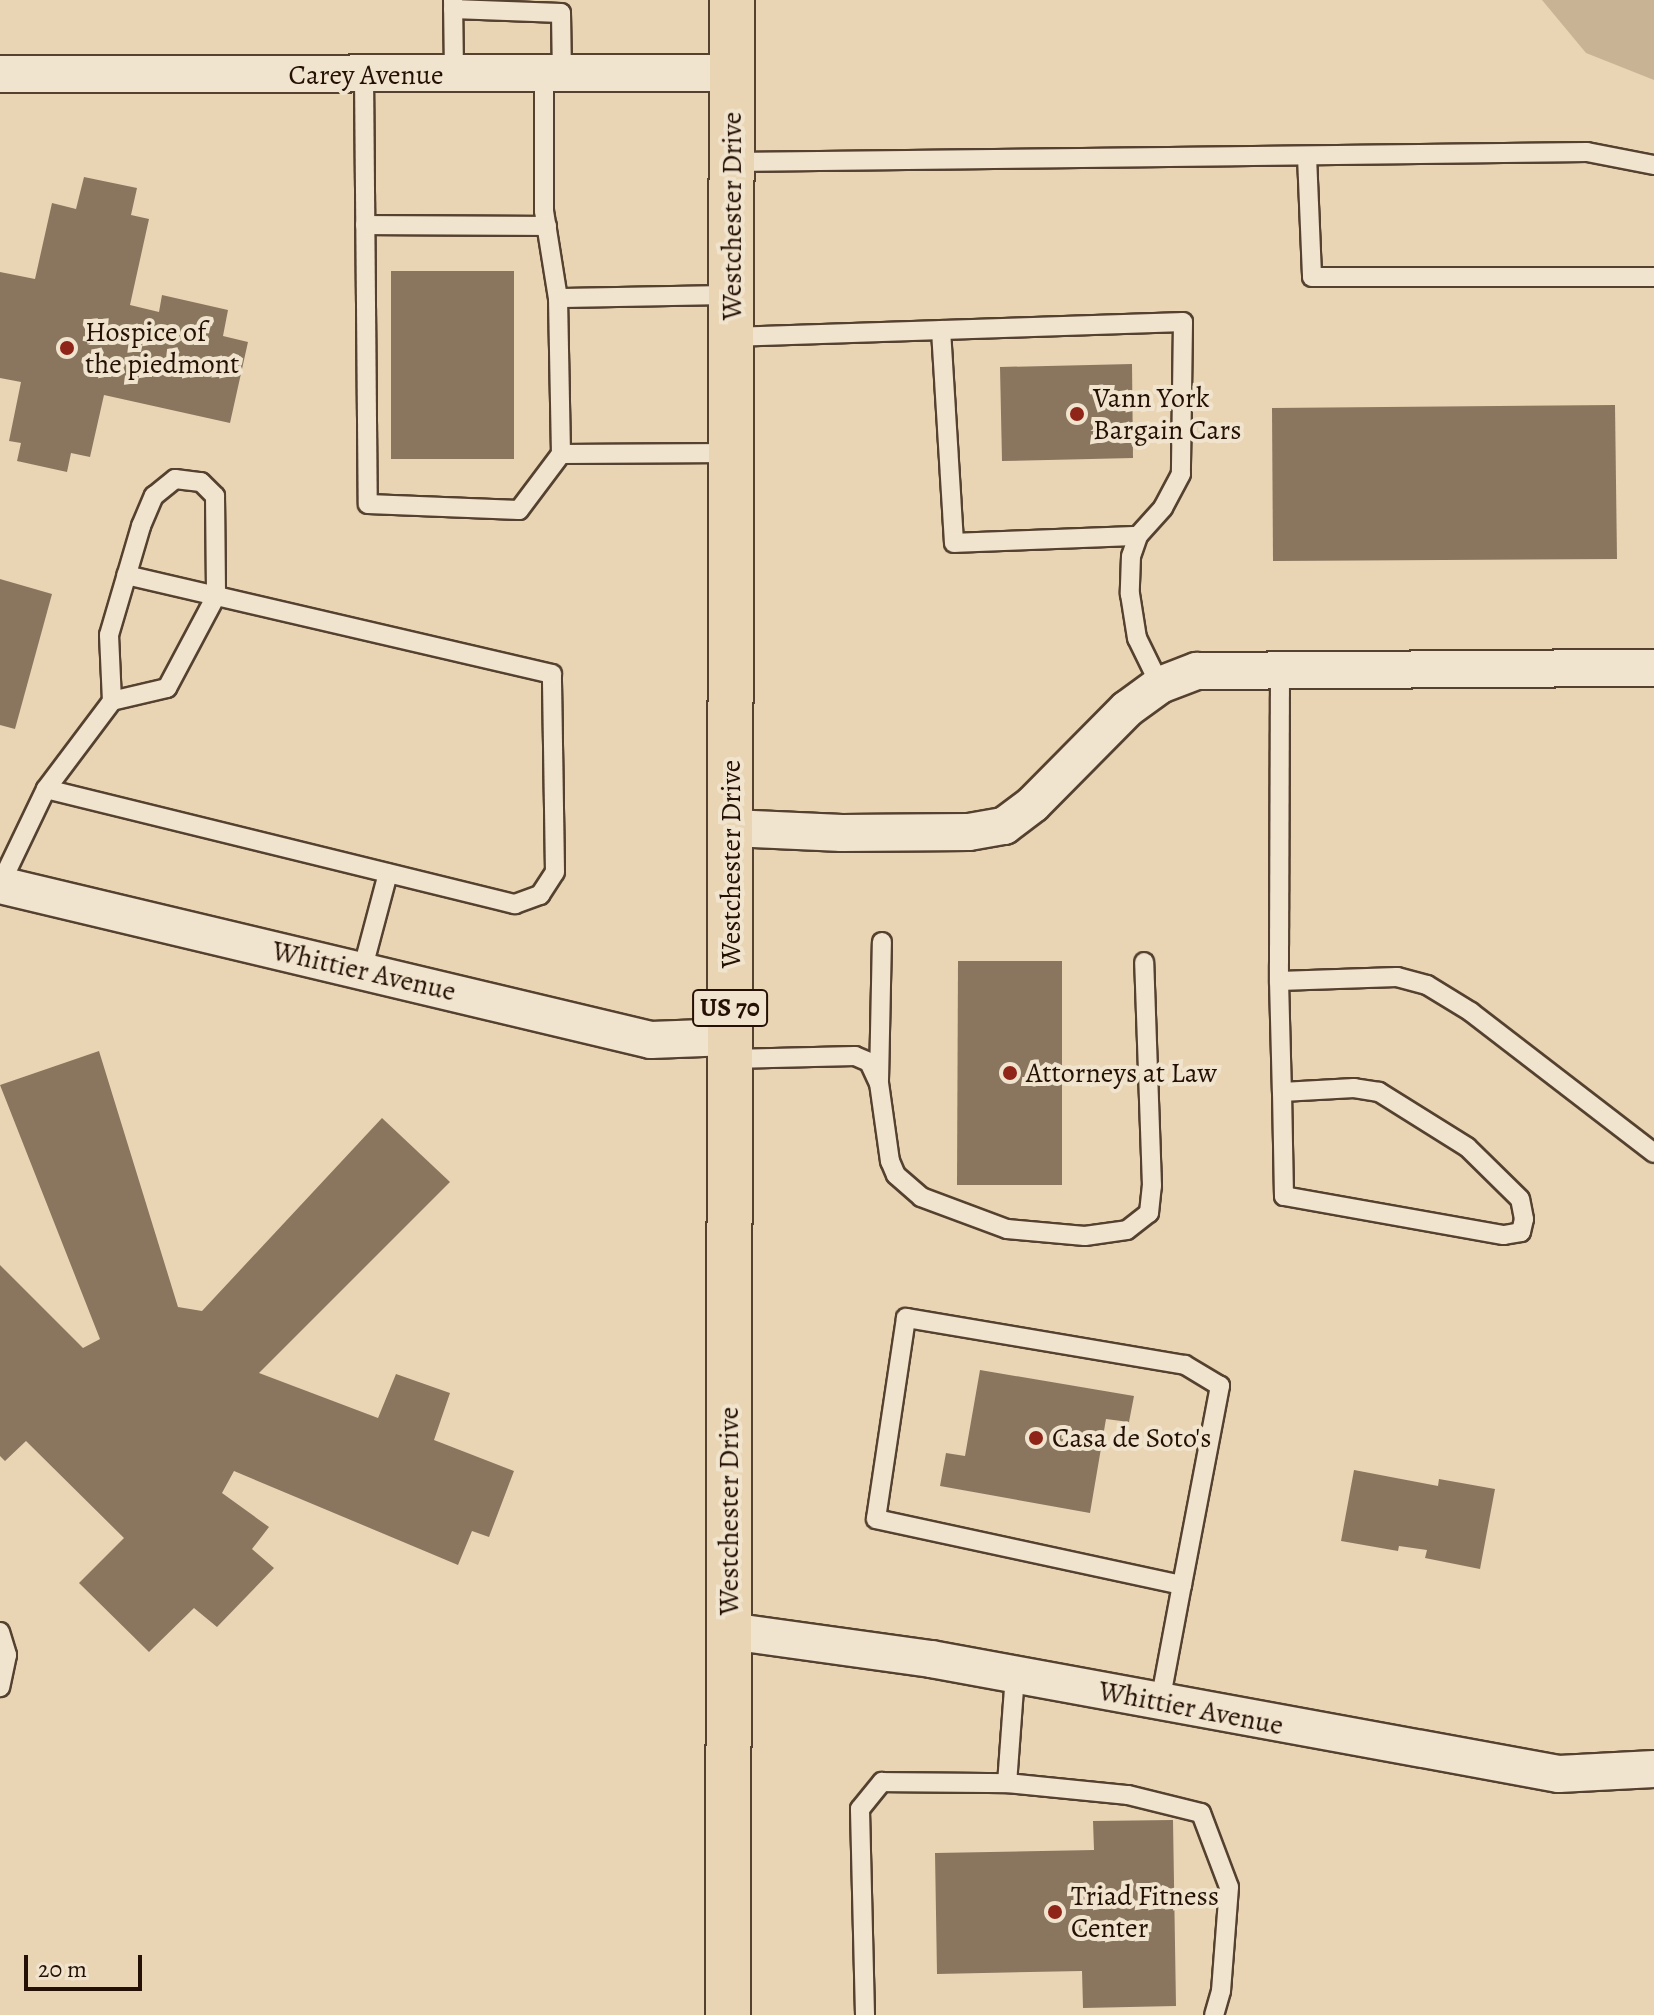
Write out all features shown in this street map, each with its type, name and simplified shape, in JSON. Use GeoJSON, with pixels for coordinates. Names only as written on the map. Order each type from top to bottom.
{"type":"FeatureCollection","features":[{"type":"Feature","properties":{"kind":"main road","name":"Westchester Drive"},"geometry":{"type":"LineString","coordinates":[[728,2015],[732,0]]}},
{"type":"Feature","properties":{"kind":"street","name":"Carey Avenue"},"geometry":{"type":"LineString","coordinates":[[0,74],[732,73]]}},
{"type":"Feature","properties":{"kind":"street"},"geometry":{"type":"LineString","coordinates":[[731,828],[842,833],[969,832],[1004,826],[1033,804],[1127,709],[1160,685],[1197,671],[1654,668]]}},
{"type":"Feature","properties":{"kind":"street","name":"Whittier Avenue"},"geometry":{"type":"LineString","coordinates":[[0,885],[651,1040],[730,1048]]}},
{"type":"Feature","properties":{"kind":"street","name":"Whittier Avenue"},"geometry":{"type":"LineString","coordinates":[[729,1631],[931,1659],[1559,1774],[1654,1769]]}},
{"type":"Feature","properties":{"kind":"lane"},"geometry":{"type":"LineString","coordinates":[[364,75],[368,504],[519,510],[561,454],[558,298],[547,226],[553,74],[561,7],[453,4],[454,75]]}},
{"type":"Feature","properties":{"kind":"lane"},"geometry":{"type":"LineString","coordinates":[[732,162],[1587,152],[1654,165]]}},
{"type":"Feature","properties":{"kind":"lane"},"geometry":{"type":"LineString","coordinates":[[1307,156],[1312,277],[1654,277]]}},
{"type":"Feature","properties":{"kind":"lane"},"geometry":{"type":"LineString","coordinates":[[365,225],[547,226]]}},
{"type":"Feature","properties":{"kind":"lane"},"geometry":{"type":"LineString","coordinates":[[558,298],[732,316],[941,330],[1183,322],[1181,474],[1163,508],[1138,536],[1131,556],[1130,594],[1137,638],[1160,685]]}},
{"type":"Feature","properties":{"kind":"lane"},"geometry":{"type":"LineString","coordinates":[[941,330],[954,543],[1138,536]]}},
{"type":"Feature","properties":{"kind":"lane"},"geometry":{"type":"LineString","coordinates":[[561,454],[731,453]]}},
{"type":"Feature","properties":{"kind":"lane"},"geometry":{"type":"LineString","coordinates":[[0,885],[46,789],[112,701],[109,635],[154,496],[175,479],[201,482],[215,496],[216,596],[167,688],[112,701]]}},
{"type":"Feature","properties":{"kind":"lane"},"geometry":{"type":"LineString","coordinates":[[46,789],[515,904],[540,895],[555,872],[552,674],[126,575]]}},
{"type":"Feature","properties":{"kind":"lane"},"geometry":{"type":"LineString","coordinates":[[1280,670],[1279,981],[1284,1196],[1504,1235],[1521,1232],[1524,1219],[1520,1199],[1467,1147],[1379,1092],[1354,1088],[1282,1092]]}},
{"type":"Feature","properties":{"kind":"lane"},"geometry":{"type":"LineString","coordinates":[[362,971],[388,873]]}},
{"type":"Feature","properties":{"kind":"lane"},"geometry":{"type":"LineString","coordinates":[[882,942],[879,1083],[890,1161],[896,1175],[921,1197],[1007,1229],[1085,1236],[1127,1230],[1149,1213],[1152,1186],[1144,962]]}},
{"type":"Feature","properties":{"kind":"lane"},"geometry":{"type":"LineString","coordinates":[[1279,981],[1397,977],[1427,985],[1471,1012],[1654,1153]]}},
{"type":"Feature","properties":{"kind":"lane"},"geometry":{"type":"LineString","coordinates":[[730,1048],[855,1056],[869,1062],[879,1083]]}},
{"type":"Feature","properties":{"kind":"lane"},"geometry":{"type":"LineString","coordinates":[[1160,1702],[1220,1386],[1185,1365],[906,1318],[876,1519],[1182,1585]]}},
{"type":"Feature","properties":{"kind":"lane"},"geometry":{"type":"LineString","coordinates":[[0,1632],[7,1655],[0,1687]]}},
{"type":"Feature","properties":{"kind":"lane"},"geometry":{"type":"LineString","coordinates":[[1007,1783],[1015,1675]]}},
{"type":"Feature","properties":{"kind":"lane"},"geometry":{"type":"LineString","coordinates":[[865,2015],[860,1809],[882,1782],[1007,1783],[1128,1795],[1201,1813],[1229,1887],[1221,1991],[1214,2015]]}},
{"type":"Feature","properties":{"kind":"shaded area"},"geometry":{"type":"Polygon","coordinates":[[[1542,0],[1654,0],[1654,80],[1586,53],[1542,0]]]}},
{"type":"Feature","properties":{"kind":"building"},"geometry":{"type":"Polygon","coordinates":[[[84,177],[137,188],[131,215],[149,219],[130,305],[159,312],[162,295],[228,310],[223,336],[248,342],[230,423],[104,395],[90,457],[71,453],[67,472],[17,461],[21,443],[9,441],[21,382],[0,378],[0,272],[35,279],[52,203],[76,209],[84,177]]]}},
{"type":"Feature","properties":{"kind":"building"},"geometry":{"type":"Polygon","coordinates":[[[391,271],[514,271],[514,459],[391,459],[391,271]]]}},
{"type":"Feature","properties":{"kind":"building"},"geometry":{"type":"Polygon","coordinates":[[[1132,364],[1133,458],[1002,461],[1000,367],[1132,364]]]}},
{"type":"Feature","properties":{"kind":"building"},"geometry":{"type":"Polygon","coordinates":[[[1615,405],[1617,559],[1273,561],[1272,408],[1615,405]]]}},
{"type":"Feature","properties":{"kind":"building"},"geometry":{"type":"Polygon","coordinates":[[[0,579],[52,594],[15,729],[0,725],[0,579]]]}},
{"type":"Feature","properties":{"kind":"building","name":"Attorneys at Law"},"geometry":{"type":"Polygon","coordinates":[[[958,961],[1062,961],[1062,1185],[957,1185],[958,961]]]}},
{"type":"Feature","properties":{"kind":"building"},"geometry":{"type":"Polygon","coordinates":[[[99,1051],[178,1307],[202,1311],[382,1118],[450,1182],[259,1373],[378,1418],[396,1374],[450,1393],[434,1440],[514,1471],[489,1537],[472,1531],[458,1565],[234,1471],[222,1493],[269,1527],[252,1549],[274,1568],[217,1627],[194,1608],[149,1652],[79,1583],[124,1538],[26,1441],[5,1461],[0,1456],[0,1265],[83,1348],[100,1339],[0,1085],[99,1051]]]}},
{"type":"Feature","properties":{"kind":"building","name":"Casa de Soto's"},"geometry":{"type":"Polygon","coordinates":[[[980,1370],[1134,1396],[1129,1422],[1106,1419],[1090,1513],[940,1486],[946,1453],[965,1456],[980,1370]]]}},
{"type":"Feature","properties":{"kind":"building"},"geometry":{"type":"Polygon","coordinates":[[[1354,1470],[1438,1486],[1439,1479],[1495,1489],[1480,1569],[1425,1558],[1427,1550],[1399,1546],[1398,1551],[1341,1541],[1354,1470]]]}},
{"type":"Feature","properties":{"kind":"building","name":"Triad Fitness Center"},"geometry":{"type":"Polygon","coordinates":[[[1173,1820],[1176,2006],[1083,2008],[1082,1971],[937,1974],[935,1853],[1094,1850],[1093,1821],[1173,1820]]]}},
{"type":"Feature","properties":{"kind":"place","name":"Hospice of the piedmont"},"geometry":{"type":"Point","coordinates":[67,348]}},
{"type":"Feature","properties":{"kind":"place","name":"Vann York Bargain Cars"},"geometry":{"type":"Point","coordinates":[1077,414]}},
{"type":"Feature","properties":{"kind":"place","name":"Attorneys at Law"},"geometry":{"type":"Point","coordinates":[1010,1073]}},
{"type":"Feature","properties":{"kind":"place","name":"Casa de Soto's"},"geometry":{"type":"Point","coordinates":[1036,1438]}},
{"type":"Feature","properties":{"kind":"place","name":"Triad Fitness Center"},"geometry":{"type":"Point","coordinates":[1055,1912]}}]}
